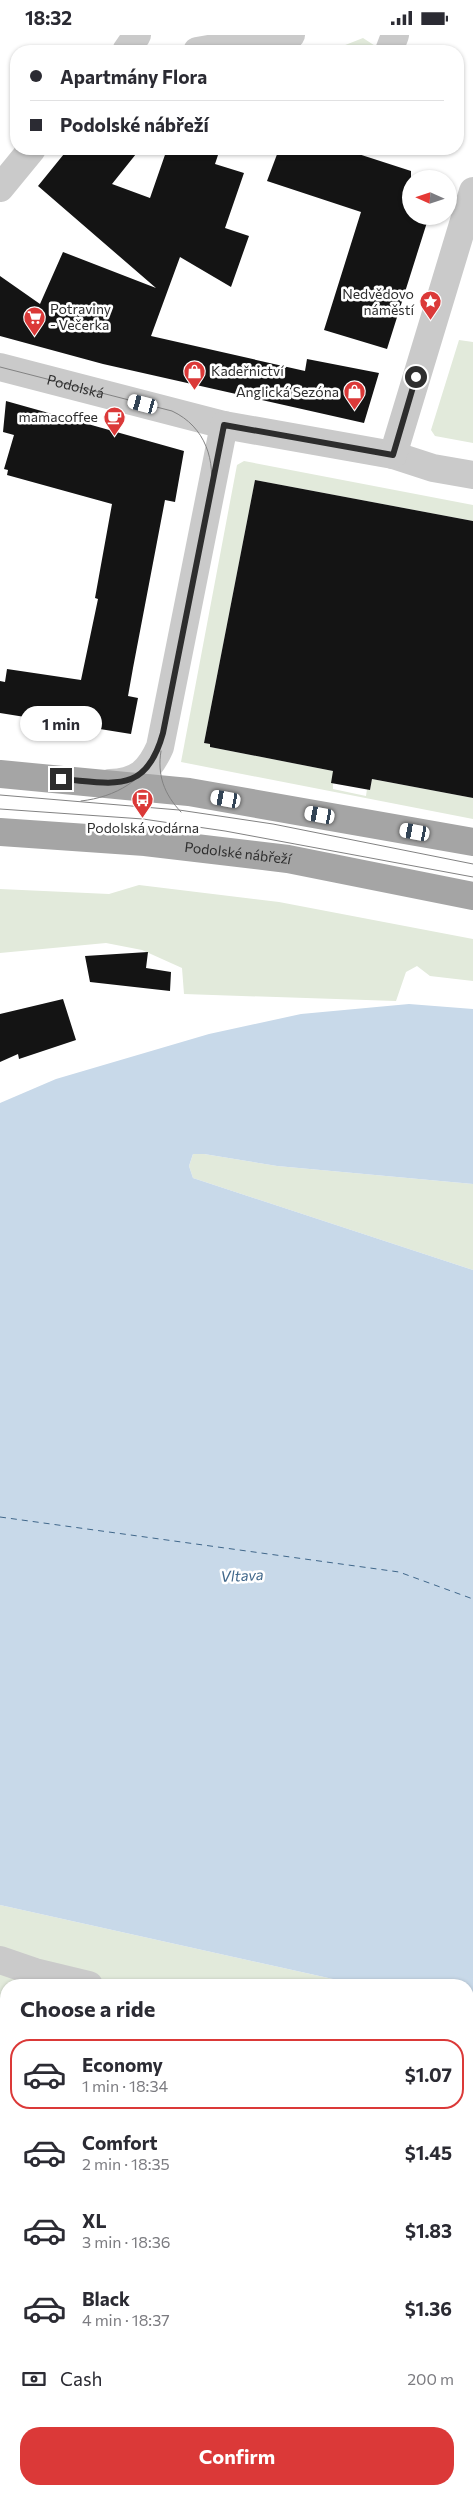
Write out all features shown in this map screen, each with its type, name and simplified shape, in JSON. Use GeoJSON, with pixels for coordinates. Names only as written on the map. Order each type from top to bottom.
{"type":"FeatureCollection","features":[{"type":"Feature","properties":{"kind":"main road"},"geometry":{"type":"LineString","coordinates":[[0,774],[189,792],[473,842]]}},
{"type":"Feature","properties":{"kind":"main road","name":"Podolské nábřeží"},"geometry":{"type":"LineString","coordinates":[[0,832],[145,842],[288,859],[473,896]]}},
{"type":"Feature","properties":{"kind":"street"},"geometry":{"type":"LineString","coordinates":[[232,45],[291,35]]}},
{"type":"Feature","properties":{"kind":"street"},"geometry":{"type":"LineString","coordinates":[[0,188],[27,155]]}},
{"type":"Feature","properties":{"kind":"street"},"geometry":{"type":"LineString","coordinates":[[393,455],[473,191]]}},
{"type":"Feature","properties":{"kind":"street","name":"Podolská"},"geometry":{"type":"LineString","coordinates":[[0,367],[224,425],[393,455],[433,468],[473,475]]}},
{"type":"Feature","properties":{"kind":"street"},"geometry":{"type":"LineString","coordinates":[[110,783],[130,781],[145,771],[160,747],[224,425]]}},
{"type":"Feature","properties":{"kind":"street"},"geometry":{"type":"LineString","coordinates":[[0,1960],[35,1972],[65,1979]]}},
{"type":"Feature","properties":{"kind":"green space"},"geometry":{"type":"Polygon","coordinates":[[[363,38],[374,45],[345,45],[363,38]]]}},
{"type":"Feature","properties":{"kind":"green space"},"geometry":{"type":"Polygon","coordinates":[[[459,340],[473,342],[473,443],[435,436],[431,430],[459,340]]]}},
{"type":"Feature","properties":{"kind":"green space"},"geometry":{"type":"Polygon","coordinates":[[[244,461],[473,505],[473,521],[255,480],[204,743],[210,744],[210,747],[333,771],[333,789],[366,796],[367,789],[370,790],[372,779],[473,798],[473,819],[181,762],[237,465],[244,461]]]}},
{"type":"Feature","properties":{"kind":"green space"},"geometry":{"type":"Polygon","coordinates":[[[139,885],[279,902],[473,939],[473,981],[430,976],[417,966],[406,972],[396,1001],[184,994],[182,968],[142,950],[106,943],[0,953],[0,889],[109,894],[139,885]]]}},
{"type":"Feature","properties":{"kind":"green space"},"geometry":{"type":"Polygon","coordinates":[[[193,1154],[204,1154],[277,1166],[473,1184],[473,1270],[193,1178],[189,1166],[193,1154]]]}},
{"type":"Feature","properties":{"kind":"green space"},"geometry":{"type":"Polygon","coordinates":[[[0,1905],[333,1979],[0,1979],[0,1905]]]}},
{"type":"Feature","properties":{"kind":"water","name":"Vltava"},"geometry":{"type":"Polygon","coordinates":[[[409,1004],[473,1009],[473,1184],[277,1166],[204,1154],[193,1154],[189,1166],[193,1178],[473,1270],[473,1979],[333,1979],[0,1905],[0,1103],[56,1079],[209,1034],[301,1014],[409,1004]]]}},
{"type":"Feature","properties":{"kind":"building"},"geometry":{"type":"Polygon","coordinates":[[[63,155],[135,155],[112,184],[150,198],[165,155],[218,155],[215,164],[244,173],[225,228],[249,236],[231,287],[180,257],[151,336],[305,371],[307,359],[379,373],[364,423],[103,364],[0,336],[0,276],[40,304],[63,252],[156,288],[38,186],[63,155]]]}},
{"type":"Feature","properties":{"kind":"building"},"geometry":{"type":"Polygon","coordinates":[[[277,155],[362,155],[408,170],[402,170],[402,225],[426,225],[387,349],[324,330],[361,212],[267,181],[277,155]]]}},
{"type":"Feature","properties":{"kind":"building"},"geometry":{"type":"Polygon","coordinates":[[[6,401],[184,451],[175,502],[165,500],[133,668],[128,696],[138,698],[131,734],[0,713],[0,681],[5,682],[7,669],[81,680],[98,599],[95,598],[112,504],[7,475],[8,470],[4,469],[14,435],[3,432],[6,401]]]}},
{"type":"Feature","properties":{"kind":"building"},"geometry":{"type":"Polygon","coordinates":[[[255,480],[473,521],[473,798],[372,779],[370,790],[331,783],[333,771],[210,747],[210,744],[204,743],[255,480]]]}},
{"type":"Feature","properties":{"kind":"building"},"geometry":{"type":"Polygon","coordinates":[[[148,952],[146,968],[171,972],[170,991],[90,982],[85,956],[148,952]]]}},
{"type":"Feature","properties":{"kind":"building"},"geometry":{"type":"Polygon","coordinates":[[[63,999],[76,1040],[19,1059],[18,1054],[0,1062],[0,1014],[63,999]]]}},
{"type":"Feature","properties":{"kind":"ferry route"},"geometry":{"type":"LineString","coordinates":[[0,1517],[399,1572],[473,1599]]}},
{"type":"Feature","properties":{"kind":"tram line"},"geometry":{"type":"LineString","coordinates":[[0,367],[172,411],[193,426],[201,436],[210,458],[210,495],[160,747],[146,769],[128,785],[106,796],[81,801]]}},
{"type":"Feature","properties":{"kind":"tram line"},"geometry":{"type":"LineString","coordinates":[[161,751],[160,768],[163,784],[170,798],[181,812]]}},
{"type":"Feature","properties":{"kind":"tram line"},"geometry":{"type":"LineString","coordinates":[[0,795],[179,810],[273,824],[473,864]]}},
{"type":"Feature","properties":{"kind":"tram line"},"geometry":{"type":"LineString","coordinates":[[0,809],[143,819],[225,831],[473,877]]}},
{"type":"Feature","properties":{"kind":"place","name":"Nedvědovo náměstí"},"geometry":{"type":"Point","coordinates":[430,321]}},
{"type":"Feature","properties":{"kind":"place","name":"Potraviny - Večerka"},"geometry":{"type":"Point","coordinates":[34,336]}},
{"type":"Feature","properties":{"kind":"place","name":"Kadeřnictví"},"geometry":{"type":"Point","coordinates":[195,390]}},
{"type":"Feature","properties":{"kind":"place","name":"Anglická Sezóna"},"geometry":{"type":"Point","coordinates":[355,411]}},
{"type":"Feature","properties":{"kind":"place","name":"mamacoffee"},"geometry":{"type":"Point","coordinates":[114,436]}},
{"type":"Feature","properties":{"kind":"place","name":"Podolská vodárna"},"geometry":{"type":"Point","coordinates":[143,819]}},
{"type":"Feature","properties":{"kind":"route"},"geometry":{"type":"LineString","coordinates":[[61,779],[110,783],[130,781],[145,771],[152,763],[160,747],[224,425],[393,455],[416,377]]}}]}
